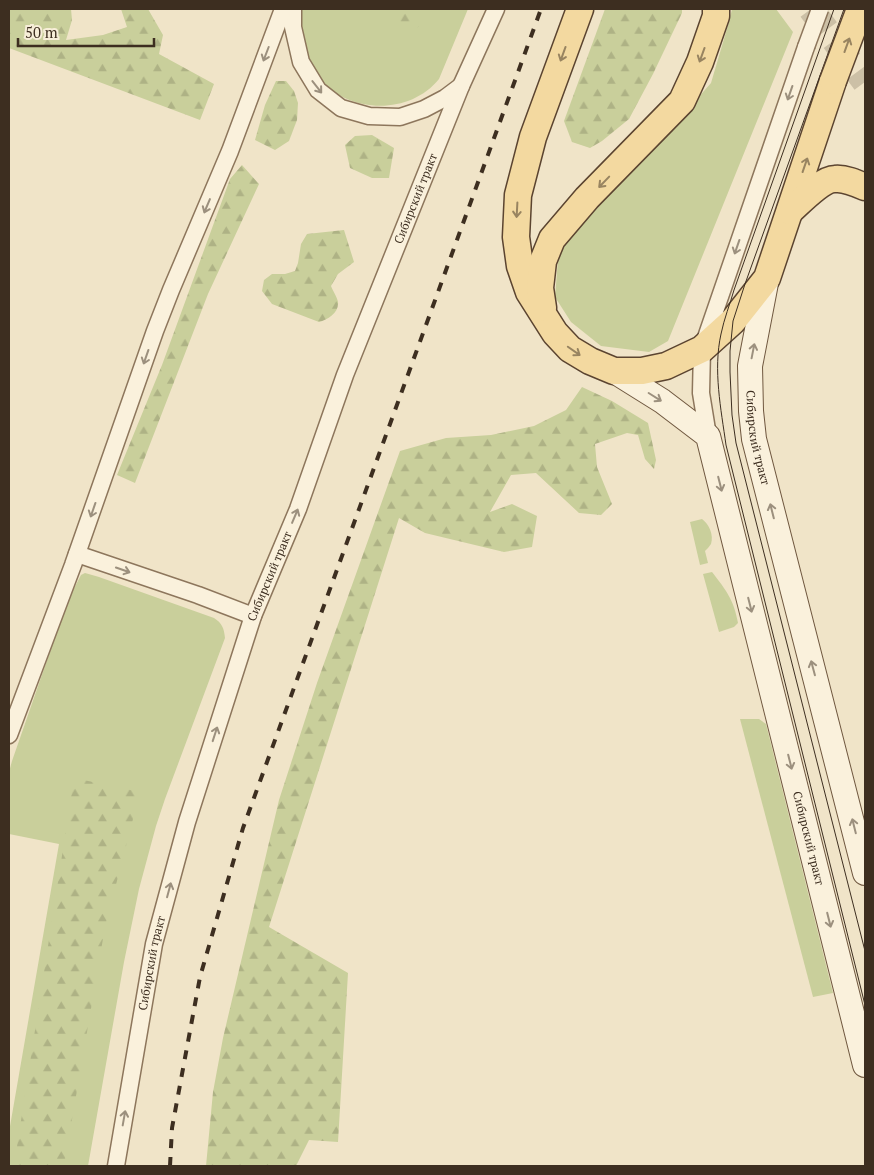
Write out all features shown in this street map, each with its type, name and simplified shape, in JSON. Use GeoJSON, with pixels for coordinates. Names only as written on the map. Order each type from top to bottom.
{"type":"FeatureCollection","features":[{"type":"Feature","properties":{"kind":"main road"},"geometry":{"type":"LineString","coordinates":[[580,9],[532,137],[518,195],[516,237],[520,266],[529,292],[555,333],[570,349],[590,361],[614,371],[662,401],[708,436]]}},
{"type":"Feature","properties":{"kind":"main road"},"geometry":{"type":"LineString","coordinates":[[545,317],[540,288],[543,261],[552,239],[587,198],[682,100],[700,62],[716,16],[716,9]]}},
{"type":"Feature","properties":{"kind":"main road","name":"Сибирский тракт"},"geometry":{"type":"LineString","coordinates":[[860,9],[833,82],[767,278],[750,366],[754,439],[865,873]]}},
{"type":"Feature","properties":{"kind":"main road"},"geometry":{"type":"LineString","coordinates":[[790,211],[818,186],[834,178],[850,181],[865,187]]}},
{"type":"Feature","properties":{"kind":"main road"},"geometry":{"type":"LineString","coordinates":[[614,371],[642,372],[666,366],[702,348],[733,321],[767,278]]}},
{"type":"Feature","properties":{"kind":"main road","name":"Сибирский тракт"},"geometry":{"type":"LineString","coordinates":[[708,436],[865,1065]]}},
{"type":"Feature","properties":{"kind":"street"},"geometry":{"type":"LineString","coordinates":[[9,735],[77,554],[162,314],[230,151],[283,9]]}},
{"type":"Feature","properties":{"kind":"street"},"geometry":{"type":"LineString","coordinates":[[293,9],[293,27],[300,62],[318,90],[341,108],[369,116],[400,117],[424,109],[445,98],[461,86]]}},
{"type":"Feature","properties":{"kind":"street","name":"Сибирский тракт"},"geometry":{"type":"LineString","coordinates":[[116,1166],[154,944],[187,822],[253,616],[298,509],[346,375],[461,86],[496,9]]}},
{"type":"Feature","properties":{"kind":"street","name":"Сибирский тракт"},"geometry":{"type":"LineString","coordinates":[[708,436],[701,393],[702,348],[820,9]]}},
{"type":"Feature","properties":{"kind":"street"},"geometry":{"type":"LineString","coordinates":[[77,554],[198,595],[253,616]]}},
{"type":"Feature","properties":{"kind":"green space"},"geometry":{"type":"Polygon","coordinates":[[[9,9],[71,9],[72,20],[66,40],[103,35],[127,27],[121,9],[148,9],[163,35],[159,54],[214,84],[200,120],[9,48],[9,9]]]}},
{"type":"Feature","properties":{"kind":"green space"},"geometry":{"type":"Polygon","coordinates":[[[302,9],[468,9],[439,79],[427,91],[413,99],[397,104],[380,106],[348,99],[333,91],[313,73],[308,63],[299,26],[299,17],[302,9]]]}},
{"type":"Feature","properties":{"kind":"green space"},"geometry":{"type":"Polygon","coordinates":[[[394,9],[434,9],[420,26],[411,29],[401,22],[394,9]]]}},
{"type":"Feature","properties":{"kind":"green space"},"geometry":{"type":"Polygon","coordinates":[[[605,9],[682,9],[682,13],[629,119],[602,141],[590,148],[572,142],[564,121],[605,9]]]}},
{"type":"Feature","properties":{"kind":"green space"},"geometry":{"type":"Polygon","coordinates":[[[732,9],[776,9],[793,32],[668,341],[649,352],[601,346],[571,322],[555,297],[559,247],[594,207],[643,160],[711,83],[732,9]]]}},
{"type":"Feature","properties":{"kind":"green space"},"geometry":{"type":"Polygon","coordinates":[[[276,81],[286,81],[294,91],[298,103],[297,120],[289,141],[275,150],[255,140],[265,105],[276,81]]]}},
{"type":"Feature","properties":{"kind":"green space"},"geometry":{"type":"Polygon","coordinates":[[[372,135],[394,148],[389,178],[372,178],[350,168],[345,145],[355,136],[372,135]]]}},
{"type":"Feature","properties":{"kind":"green space"},"geometry":{"type":"Polygon","coordinates":[[[242,165],[259,184],[208,294],[135,483],[117,475],[162,365],[230,179],[242,165]]]}},
{"type":"Feature","properties":{"kind":"green space"},"geometry":{"type":"Polygon","coordinates":[[[344,230],[354,262],[338,274],[331,286],[338,302],[337,309],[332,315],[319,322],[272,304],[262,291],[264,280],[272,274],[285,274],[295,271],[301,244],[307,234],[344,230]]]}},
{"type":"Feature","properties":{"kind":"green space"},"geometry":{"type":"Polygon","coordinates":[[[582,387],[612,401],[648,423],[656,460],[654,469],[645,459],[638,435],[627,433],[595,444],[597,467],[612,504],[601,515],[579,513],[536,473],[511,475],[490,512],[512,504],[537,516],[532,547],[504,552],[425,533],[399,518],[269,927],[348,973],[338,1142],[309,1140],[296,1166],[206,1166],[213,1092],[223,1038],[279,800],[317,683],[400,451],[446,438],[491,435],[534,426],[566,410],[582,387]]]}},
{"type":"Feature","properties":{"kind":"green space"},"geometry":{"type":"Polygon","coordinates":[[[702,519],[710,530],[712,541],[705,551],[708,563],[700,565],[690,522],[702,519]]]}},
{"type":"Feature","properties":{"kind":"green space"},"geometry":{"type":"Polygon","coordinates":[[[712,572],[729,596],[738,623],[734,627],[719,632],[703,574],[712,572]]]}},
{"type":"Feature","properties":{"kind":"green space"},"geometry":{"type":"Polygon","coordinates":[[[85,573],[214,618],[222,626],[225,638],[165,799],[139,889],[124,962],[88,1166],[9,1166],[9,1132],[59,844],[9,834],[9,772],[68,600],[81,575],[85,573]]]}},
{"type":"Feature","properties":{"kind":"green space"},"geometry":{"type":"Polygon","coordinates":[[[740,719],[759,719],[766,724],[833,993],[813,997],[740,719]]]}},
{"type":"Feature","properties":{"kind":"green space"},"geometry":{"type":"Polygon","coordinates":[[[74,778],[140,792],[105,927],[64,1166],[14,1166],[74,778]]]}},
{"type":"Feature","properties":{"kind":"tunnel"},"geometry":{"type":"LineString","coordinates":[[811,9],[865,82]]}},
{"type":"Feature","properties":{"kind":"tram line"},"geometry":{"type":"LineString","coordinates":[[834,9],[727,312],[719,348],[718,375],[726,445],[865,1005]]}},
{"type":"Feature","properties":{"kind":"tram line"},"geometry":{"type":"LineString","coordinates":[[844,9],[733,321],[730,372],[732,415],[736,443],[865,951]]}},
{"type":"Feature","properties":{"kind":"railway"},"geometry":{"type":"LineString","coordinates":[[170,1166],[172,1128],[200,977],[243,828],[541,9]]}}]}
